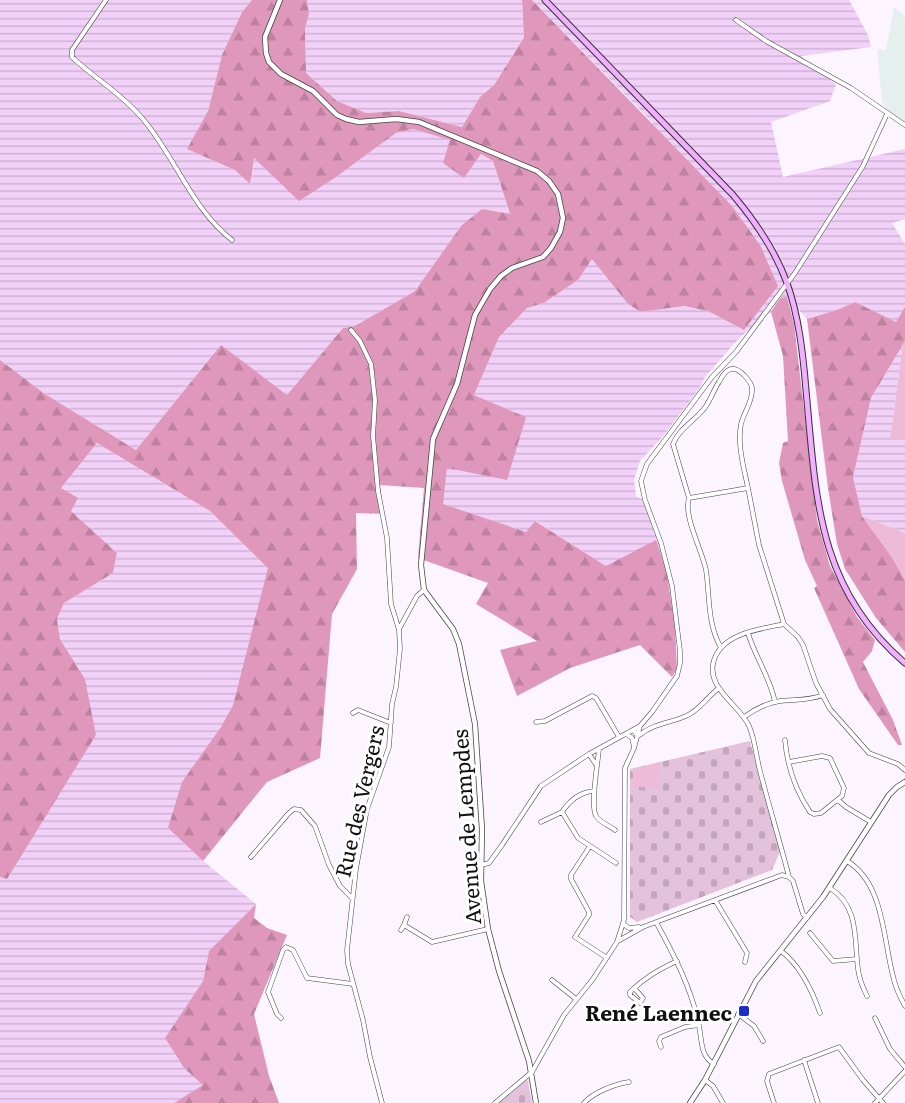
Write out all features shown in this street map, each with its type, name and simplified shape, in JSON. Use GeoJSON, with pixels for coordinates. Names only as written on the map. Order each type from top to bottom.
{"type":"FeatureCollection","features":[{"type":"Feature","properties":{"kind":"main road"},"geometry":{"type":"LineString","coordinates":[[545,0],[720,180],[753,219],[772,251],[787,284],[801,347],[816,495],[825,539],[840,578],[860,613],[879,638],[905,663]]}},
{"type":"Feature","properties":{"kind":"street"},"geometry":{"type":"LineString","coordinates":[[106,0],[72,50],[72,57],[123,98],[142,118],[158,138],[213,224],[232,240]]}},
{"type":"Feature","properties":{"kind":"street"},"geometry":{"type":"LineString","coordinates":[[280,0],[265,37],[269,62],[281,74],[313,91],[337,115],[360,122],[396,118],[419,122],[537,171],[549,181],[560,199],[563,218],[551,248],[537,260],[512,268],[501,276],[483,299],[472,325],[457,384],[433,439],[421,564],[424,590],[417,596],[399,630]]}},
{"type":"Feature","properties":{"kind":"street"},"geometry":{"type":"LineString","coordinates":[[736,20],[758,36],[851,88],[905,125]]}},
{"type":"Feature","properties":{"kind":"street"},"geometry":{"type":"LineString","coordinates":[[495,1103],[532,1072],[557,1026],[617,942],[623,924],[625,768],[640,726],[673,682],[680,663],[673,596],[662,543],[645,500],[641,481],[643,473],[647,464],[712,377],[736,352],[787,284],[863,166],[887,114]]}},
{"type":"Feature","properties":{"kind":"street","name":"Rue des Vergers"},"geometry":{"type":"LineString","coordinates":[[351,330],[360,341],[371,364],[375,400],[373,436],[378,491],[387,538],[391,604],[399,630],[400,649],[389,747],[367,808],[347,950],[382,1103]]}},
{"type":"Feature","properties":{"kind":"street"},"geometry":{"type":"LineString","coordinates":[[721,648],[710,622],[706,570],[673,444],[687,424],[703,410],[719,381],[732,368],[751,382],[752,386],[740,437],[759,545],[784,624],[803,645],[822,695],[830,709],[869,753],[898,764],[905,770]]}},
{"type":"Feature","properties":{"kind":"street"},"geometry":{"type":"LineString","coordinates":[[689,498],[748,488]]}},
{"type":"Feature","properties":{"kind":"street","name":"Avenue de Lempdes"},"geometry":{"type":"LineString","coordinates":[[424,590],[453,629],[461,654],[475,724],[481,800],[482,889],[488,929],[499,971],[529,1061],[536,1103]]}},
{"type":"Feature","properties":{"kind":"street"},"geometry":{"type":"LineString","coordinates":[[784,624],[748,633],[721,648],[712,669],[719,688],[744,717],[753,738],[764,789],[789,877],[796,888],[803,914],[807,918]]}},
{"type":"Feature","properties":{"kind":"street"},"geometry":{"type":"LineString","coordinates":[[748,633],[770,684],[775,702]]}},
{"type":"Feature","properties":{"kind":"street"},"geometry":{"type":"LineString","coordinates":[[638,736],[658,724],[692,713],[719,688]]}},
{"type":"Feature","properties":{"kind":"street"},"geometry":{"type":"LineString","coordinates":[[744,717],[775,702],[809,700],[822,695]]}},
{"type":"Feature","properties":{"kind":"street"},"geometry":{"type":"LineString","coordinates":[[536,722],[545,721],[592,696],[596,698],[619,737]]}},
{"type":"Feature","properties":{"kind":"street"},"geometry":{"type":"LineString","coordinates":[[353,713],[358,710],[392,723]]}},
{"type":"Feature","properties":{"kind":"street"},"geometry":{"type":"LineString","coordinates":[[481,865],[489,863],[496,854],[541,786],[589,754],[640,726]]}},
{"type":"Feature","properties":{"kind":"street"},"geometry":{"type":"LineString","coordinates":[[633,729],[638,736]]}},
{"type":"Feature","properties":{"kind":"street"},"geometry":{"type":"LineString","coordinates":[[626,734],[632,738],[634,748]]}},
{"type":"Feature","properties":{"kind":"street"},"geometry":{"type":"LineString","coordinates":[[785,740],[789,762],[796,784],[810,812],[821,813],[842,796],[844,788],[830,758],[822,756],[789,762]]}},
{"type":"Feature","properties":{"kind":"street"},"geometry":{"type":"LineString","coordinates":[[599,748],[594,791],[595,813],[597,818],[615,830]]}},
{"type":"Feature","properties":{"kind":"street"},"geometry":{"type":"LineString","coordinates":[[589,754],[597,767]]}},
{"type":"Feature","properties":{"kind":"street"},"geometry":{"type":"LineString","coordinates":[[690,1103],[714,1064],[756,981],[830,888],[893,790],[905,783]]}},
{"type":"Feature","properties":{"kind":"street"},"geometry":{"type":"LineString","coordinates":[[541,822],[562,812],[581,793],[594,791]]}},
{"type":"Feature","properties":{"kind":"street"},"geometry":{"type":"LineString","coordinates":[[838,800],[872,822]]}},
{"type":"Feature","properties":{"kind":"street"},"geometry":{"type":"LineString","coordinates":[[251,857],[289,813],[294,809],[301,810],[315,826],[340,886],[353,898]]}},
{"type":"Feature","properties":{"kind":"street"},"geometry":{"type":"LineString","coordinates":[[562,812],[578,838],[616,863]]}},
{"type":"Feature","properties":{"kind":"street"},"geometry":{"type":"LineString","coordinates":[[590,846],[571,875],[589,912],[575,937],[607,958]]}},
{"type":"Feature","properties":{"kind":"street"},"geometry":{"type":"LineString","coordinates":[[847,861],[862,874],[878,904],[893,976],[905,1006]]}},
{"type":"Feature","properties":{"kind":"street"},"geometry":{"type":"LineString","coordinates":[[617,942],[643,927],[777,876],[789,877]]}},
{"type":"Feature","properties":{"kind":"street"},"geometry":{"type":"LineString","coordinates":[[830,888],[842,900],[850,914],[857,937],[860,979],[867,996]]}},
{"type":"Feature","properties":{"kind":"street"},"geometry":{"type":"LineString","coordinates":[[715,900],[747,953],[746,962]]}},
{"type":"Feature","properties":{"kind":"street"},"geometry":{"type":"LineString","coordinates":[[401,930],[406,916]]}},
{"type":"Feature","properties":{"kind":"street"},"geometry":{"type":"LineString","coordinates":[[656,922],[677,961],[692,999],[704,1053],[707,1060],[714,1064]]}},
{"type":"Feature","properties":{"kind":"street"},"geometry":{"type":"LineString","coordinates":[[623,924],[629,928],[643,927]]}},
{"type":"Feature","properties":{"kind":"street"},"geometry":{"type":"LineString","coordinates":[[404,925],[432,942],[488,929]]}},
{"type":"Feature","properties":{"kind":"street"},"geometry":{"type":"LineString","coordinates":[[621,932],[628,934]]}},
{"type":"Feature","properties":{"kind":"street"},"geometry":{"type":"LineString","coordinates":[[810,933],[833,961],[857,959]]}},
{"type":"Feature","properties":{"kind":"street"},"geometry":{"type":"LineString","coordinates":[[281,1018],[268,992],[286,947],[293,950],[307,978],[353,984]]}},
{"type":"Feature","properties":{"kind":"street"},"geometry":{"type":"LineString","coordinates":[[781,951],[795,964],[805,978],[820,1013]]}},
{"type":"Feature","properties":{"kind":"street"},"geometry":{"type":"LineString","coordinates":[[634,988],[653,972],[677,961]]}},
{"type":"Feature","properties":{"kind":"street"},"geometry":{"type":"LineString","coordinates":[[552,980],[576,999]]}},
{"type":"Feature","properties":{"kind":"street"},"geometry":{"type":"LineString","coordinates":[[738,1014],[750,1021],[763,1041]]}},
{"type":"Feature","properties":{"kind":"street"},"geometry":{"type":"LineString","coordinates":[[874,1103],[905,1069],[890,1049],[875,1018]]}},
{"type":"Feature","properties":{"kind":"street"},"geometry":{"type":"LineString","coordinates":[[661,1047],[659,1041],[661,1038],[685,1027],[699,1025]]}},
{"type":"Feature","properties":{"kind":"street"},"geometry":{"type":"LineString","coordinates":[[774,1103],[767,1081],[769,1074],[835,1047],[842,1048],[862,1080],[883,1103]]}},
{"type":"Feature","properties":{"kind":"street"},"geometry":{"type":"LineString","coordinates":[[529,1061],[541,1057]]}},
{"type":"Feature","properties":{"kind":"street"},"geometry":{"type":"LineString","coordinates":[[804,1060],[818,1103]]}},
{"type":"Feature","properties":{"kind":"street"},"geometry":{"type":"LineString","coordinates":[[705,1080],[713,1086],[723,1103]]}},
{"type":"Feature","properties":{"kind":"street"},"geometry":{"type":"LineString","coordinates":[[584,1103],[619,1083],[629,1082]]}},
{"type":"Feature","properties":{"kind":"shaded area"},"geometry":{"type":"Polygon","coordinates":[[[0,0],[252,0],[242,12],[222,55],[208,111],[188,149],[236,170],[250,184],[254,157],[336,177],[396,133],[413,129],[451,140],[464,177],[481,154],[493,161],[510,215],[461,226],[415,291],[355,326],[343,328],[287,395],[221,346],[136,450],[45,394],[0,360],[0,0]]]}},
{"type":"Feature","properties":{"kind":"shaded area"},"geometry":{"type":"Polygon","coordinates":[[[307,0],[522,0],[524,36],[494,85],[480,97],[462,127],[399,111],[366,113],[337,101],[306,73],[305,29],[309,14],[307,0]]]}},
{"type":"Feature","properties":{"kind":"shaded area"},"geometry":{"type":"Polygon","coordinates":[[[532,0],[849,0],[868,35],[871,47],[801,56],[836,84],[830,101],[771,122],[783,177],[905,149],[905,219],[892,223],[905,244],[905,307],[896,323],[855,302],[807,319],[787,297],[780,298],[771,312],[739,338],[705,377],[699,389],[664,435],[640,461],[634,480],[636,497],[648,501],[660,535],[671,574],[675,625],[666,569],[606,566],[536,521],[526,532],[442,504],[447,467],[526,417],[474,395],[499,337],[527,308],[544,303],[578,280],[592,258],[628,304],[641,312],[684,306],[708,311],[744,330],[652,122],[532,0]]]}},
{"type":"Feature","properties":{"kind":"shaded area"},"geometry":{"type":"Polygon","coordinates":[[[894,7],[905,17],[905,122],[889,113],[882,101],[877,49],[886,50],[894,7]]]}},
{"type":"Feature","properties":{"kind":"shaded area"},"geometry":{"type":"Polygon","coordinates":[[[905,341],[905,439],[890,439],[903,344],[905,341]]]}},
{"type":"Feature","properties":{"kind":"shaded area"},"geometry":{"type":"Polygon","coordinates":[[[903,344],[890,438],[905,439],[905,533],[862,516],[853,477],[871,398],[903,344]]]}},
{"type":"Feature","properties":{"kind":"shaded area"},"geometry":{"type":"Polygon","coordinates":[[[97,443],[210,511],[269,568],[233,705],[168,828],[203,861],[256,904],[209,951],[203,981],[165,1038],[184,1068],[204,1085],[174,1103],[0,1103],[0,877],[6,879],[85,679],[60,639],[57,619],[64,603],[113,573],[117,553],[71,511],[61,488],[97,443]]]}},
{"type":"Feature","properties":{"kind":"shaded area"},"geometry":{"type":"Polygon","coordinates":[[[862,516],[905,533],[905,580],[892,557],[862,516]]]}},
{"type":"Feature","properties":{"kind":"shaded area"},"geometry":{"type":"Polygon","coordinates":[[[659,762],[659,787],[633,787],[633,771],[659,762]]]}},
{"type":"Feature","properties":{"kind":"green space"},"geometry":{"type":"Polygon","coordinates":[[[252,0],[307,0],[309,14],[305,29],[306,73],[337,101],[366,113],[399,111],[462,127],[480,97],[494,85],[524,37],[522,0],[532,0],[732,206],[760,245],[778,286],[744,330],[708,311],[684,306],[641,312],[628,304],[592,259],[578,280],[544,303],[527,308],[499,337],[474,395],[526,417],[507,480],[447,468],[443,504],[526,532],[535,521],[606,566],[656,540],[666,569],[675,625],[677,669],[672,677],[640,645],[570,668],[517,696],[500,650],[537,641],[476,604],[488,583],[418,558],[424,488],[380,485],[384,514],[356,513],[357,569],[332,614],[320,758],[267,782],[203,861],[168,828],[182,782],[221,727],[233,705],[268,568],[210,511],[97,443],[61,488],[78,498],[71,511],[117,553],[113,573],[64,603],[57,619],[60,639],[85,679],[96,735],[7,879],[0,877],[0,360],[45,394],[136,450],[221,345],[287,395],[343,328],[355,326],[415,291],[461,226],[482,209],[510,214],[493,161],[481,154],[464,178],[443,163],[450,140],[413,129],[396,133],[299,201],[254,158],[250,184],[235,170],[187,149],[208,111],[222,55],[242,12],[252,0]]]}},
{"type":"Feature","properties":{"kind":"green space"},"geometry":{"type":"Polygon","coordinates":[[[787,297],[794,324],[817,520],[830,566],[857,617],[875,640],[872,651],[863,662],[893,720],[902,745],[898,745],[859,689],[814,588],[817,586],[805,560],[782,481],[779,463],[783,443],[788,441],[783,356],[771,312],[780,298],[787,297]]]}},
{"type":"Feature","properties":{"kind":"green space"},"geometry":{"type":"Polygon","coordinates":[[[855,302],[896,322],[905,307],[905,341],[871,398],[853,477],[862,516],[892,557],[905,580],[905,652],[876,618],[845,569],[837,544],[828,488],[807,319],[855,302]]]}},
{"type":"Feature","properties":{"kind":"green space"},"geometry":{"type":"Polygon","coordinates":[[[750,741],[780,852],[772,870],[637,922],[630,917],[630,769],[750,741]]]}},
{"type":"Feature","properties":{"kind":"green space"},"geometry":{"type":"Polygon","coordinates":[[[256,904],[254,918],[267,928],[287,935],[254,1014],[269,1076],[279,1103],[174,1103],[203,1085],[184,1068],[165,1038],[203,981],[209,951],[256,904]]]}},
{"type":"Feature","properties":{"kind":"green space"},"geometry":{"type":"Polygon","coordinates":[[[525,1079],[528,1081],[532,1103],[499,1103],[525,1079]]]}},
{"type":"Feature","properties":{"kind":"place","name":"René Laennec"},"geometry":{"type":"Point","coordinates":[744,1011]}}]}
